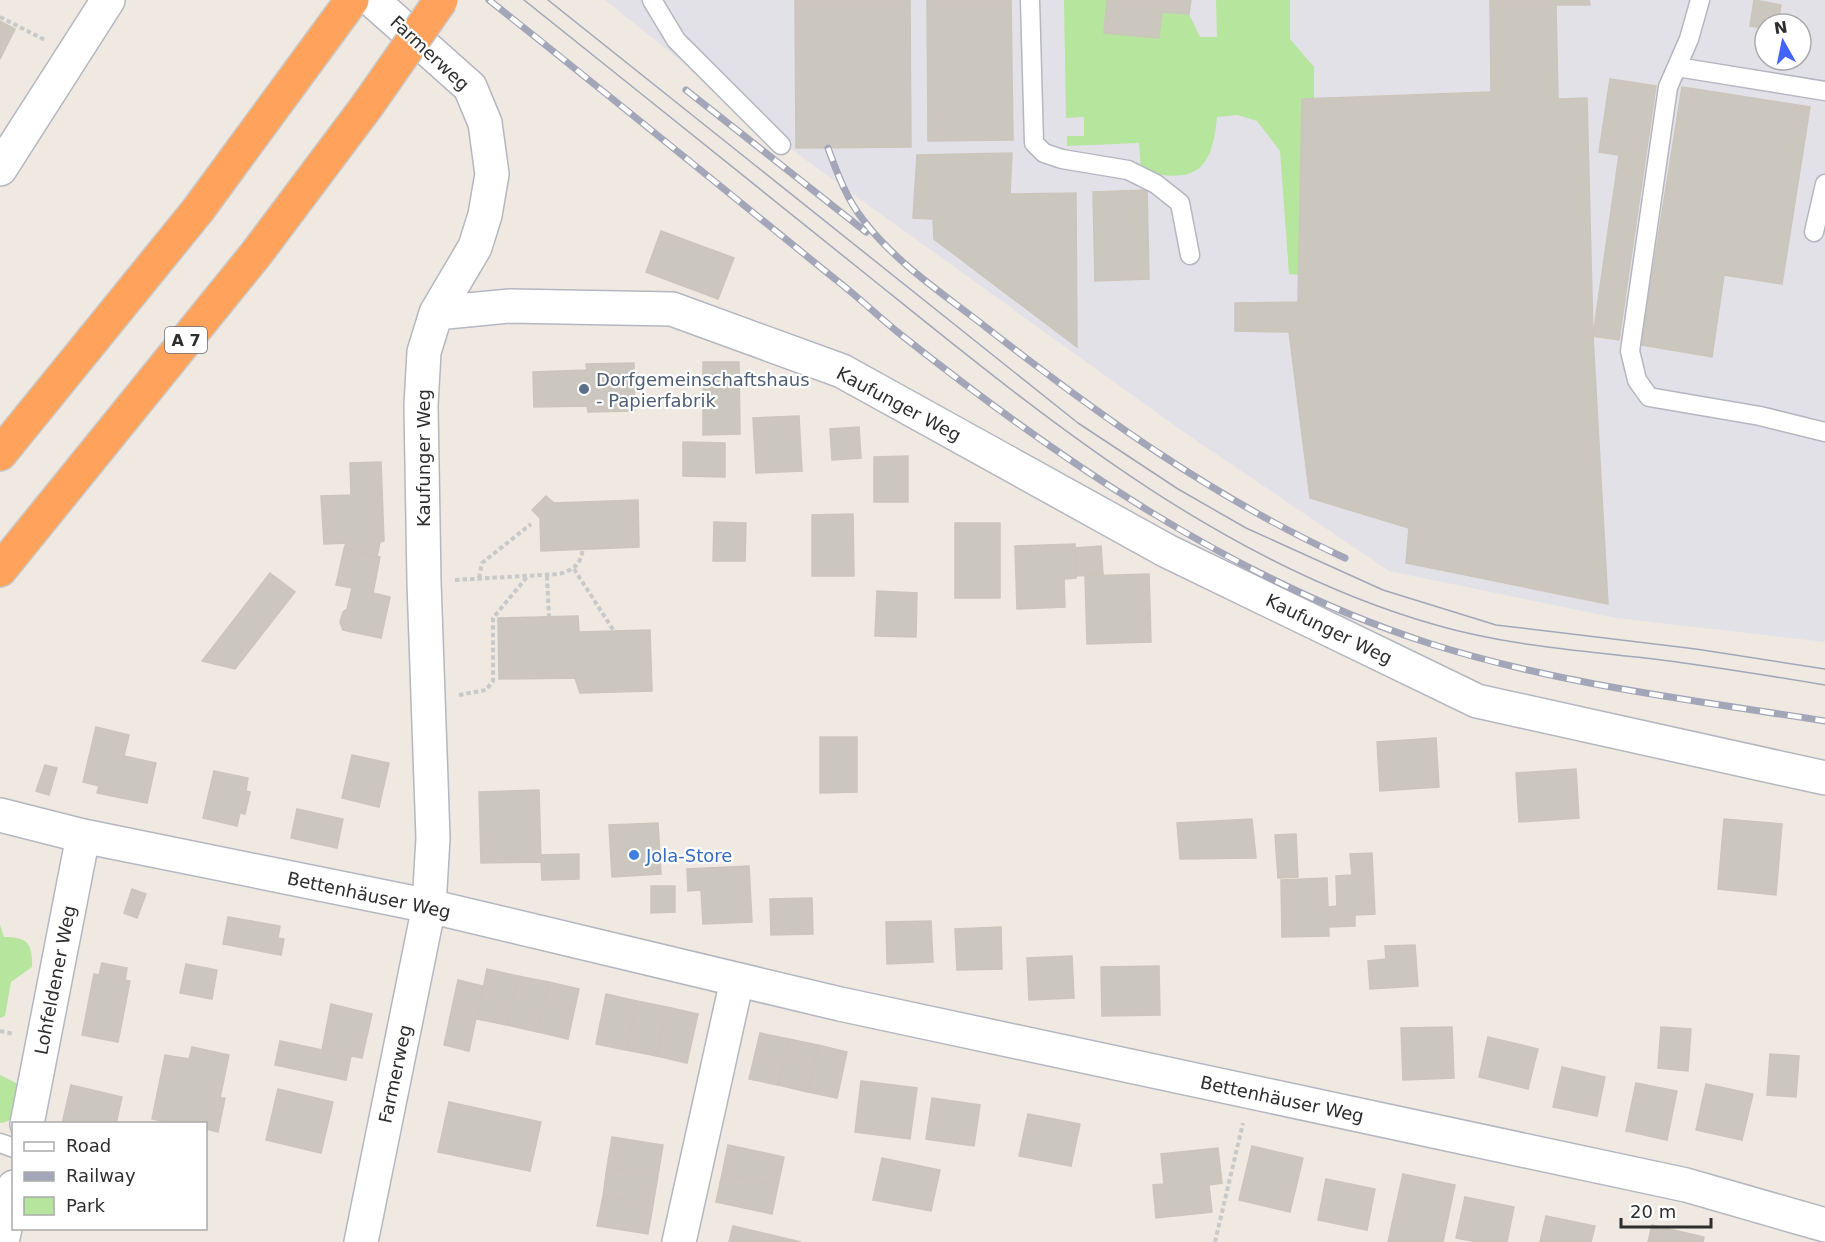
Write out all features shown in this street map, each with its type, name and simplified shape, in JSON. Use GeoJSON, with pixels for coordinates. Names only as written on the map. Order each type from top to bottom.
{"type":"FeatureCollection","features":[{"type":"Feature","properties":{"kind":"highway"},"geometry":{"type":"LineString","coordinates":[[0,454],[198,210],[352,0]]}},
{"type":"Feature","properties":{"kind":"highway","name":"A 7"},"geometry":{"type":"LineString","coordinates":[[0,570],[256,254],[367,106],[441,0]]}},
{"type":"Feature","properties":{"kind":"street"},"geometry":{"type":"LineString","coordinates":[[5,150],[73,55],[108,0]]}},
{"type":"Feature","properties":{"kind":"street","name":"Farmerweg"},"geometry":{"type":"LineString","coordinates":[[372,0],[471,87],[485,123],[492,174],[485,215],[475,248],[436,313]]}},
{"type":"Feature","properties":{"kind":"street","name":"Kaufunger Weg"},"geometry":{"type":"LineString","coordinates":[[429,906],[433,838],[424,582],[421,405],[424,352],[436,313],[510,306],[672,309],[842,372],[1167,551],[1477,701],[1825,778]]}},
{"type":"Feature","properties":{"kind":"street","name":"Bettenhäuser Weg"},"geometry":{"type":"LineString","coordinates":[[0,814],[83,836],[429,906],[737,980],[1686,1185],[1825,1225]]}},
{"type":"Feature","properties":{"kind":"street","name":"Lohfeldener Weg"},"geometry":{"type":"LineString","coordinates":[[27,1122],[83,836]]}},
{"type":"Feature","properties":{"kind":"street","name":"Farmerweg"},"geometry":{"type":"LineString","coordinates":[[361,1242],[429,906]]}},
{"type":"Feature","properties":{"kind":"street"},"geometry":{"type":"LineString","coordinates":[[679,1242],[737,980]]}},
{"type":"Feature","properties":{"kind":"street"},"geometry":{"type":"LineString","coordinates":[[2,1242],[12,1196]]}},
{"type":"Feature","properties":{"kind":"lane"},"geometry":{"type":"LineString","coordinates":[[652,0],[676,40],[781,145]]}},
{"type":"Feature","properties":{"kind":"lane"},"geometry":{"type":"LineString","coordinates":[[1030,0],[1034,143],[1044,153],[1128,170],[1156,184],[1180,203],[1190,255]]}},
{"type":"Feature","properties":{"kind":"lane"},"geometry":{"type":"LineString","coordinates":[[1700,0],[1689,39],[1668,87],[1630,351],[1638,380],[1649,397],[1760,416],[1825,432]]}},
{"type":"Feature","properties":{"kind":"lane"},"geometry":{"type":"LineString","coordinates":[[1677,67],[1825,91]]}},
{"type":"Feature","properties":{"kind":"lane"},"geometry":{"type":"LineString","coordinates":[[1814,232],[1825,184]]}},
{"type":"Feature","properties":{"kind":"path"},"geometry":{"type":"LineString","coordinates":[[0,17],[73,55]]}},
{"type":"Feature","properties":{"kind":"path"},"geometry":{"type":"LineString","coordinates":[[478,578],[482,563],[531,524]]}},
{"type":"Feature","properties":{"kind":"path"},"geometry":{"type":"LineString","coordinates":[[424,582],[547,576],[574,569],[581,562],[583,549]]}},
{"type":"Feature","properties":{"kind":"path"},"geometry":{"type":"LineString","coordinates":[[574,569],[615,631]]}},
{"type":"Feature","properties":{"kind":"path"},"geometry":{"type":"LineString","coordinates":[[547,576],[549,617]]}},
{"type":"Feature","properties":{"kind":"path"},"geometry":{"type":"LineString","coordinates":[[428,700],[486,690],[493,681],[493,618],[527,577]]}},
{"type":"Feature","properties":{"kind":"path"},"geometry":{"type":"LineString","coordinates":[[1215,1242],[1250,1092]]}},
{"type":"Feature","properties":{"kind":"shaded area"},"geometry":{"type":"Polygon","coordinates":[[[605,0],[1825,0],[1825,642],[1616,618],[1389,571],[1182,431],[803,158],[605,0]]]}},
{"type":"Feature","properties":{"kind":"green space"},"geometry":{"type":"Polygon","coordinates":[[[1064,0],[1107,0],[1159,38],[1162,12],[1189,14],[1200,37],[1217,37],[1216,0],[1290,0],[1290,39],[1314,67],[1314,98],[1302,99],[1299,275],[1289,274],[1280,151],[1257,121],[1237,115],[1217,117],[1215,136],[1205,162],[1197,170],[1175,176],[1141,171],[1139,143],[1067,146],[1067,136],[1084,136],[1084,117],[1066,118],[1064,0]]]}},
{"type":"Feature","properties":{"kind":"green space"},"geometry":{"type":"Polygon","coordinates":[[[0,925],[4,937],[18,938],[27,943],[31,952],[32,967],[11,982],[5,1016],[0,1018],[0,925]]]}},
{"type":"Feature","properties":{"kind":"green space"},"geometry":{"type":"Polygon","coordinates":[[[0,1075],[18,1084],[19,1103],[16,1114],[0,1123],[0,1075]]]}},
{"type":"Feature","properties":{"kind":"building"},"geometry":{"type":"Polygon","coordinates":[[[795,0],[910,0],[911,147],[796,148],[795,0]]]}},
{"type":"Feature","properties":{"kind":"building"},"geometry":{"type":"Polygon","coordinates":[[[927,0],[1011,0],[1013,140],[928,141],[927,0]]]}},
{"type":"Feature","properties":{"kind":"building"},"geometry":{"type":"Polygon","coordinates":[[[1107,0],[1191,0],[1189,14],[1162,12],[1159,38],[1104,33],[1107,0]]]}},
{"type":"Feature","properties":{"kind":"building"},"geometry":{"type":"Polygon","coordinates":[[[1490,0],[1589,0],[1590,5],[1556,5],[1558,99],[1587,98],[1593,336],[1608,604],[1406,563],[1409,528],[1310,498],[1289,332],[1235,331],[1235,303],[1298,302],[1302,99],[1491,92],[1490,0]]]}},
{"type":"Feature","properties":{"kind":"building"},"geometry":{"type":"Polygon","coordinates":[[[1754,0],[1781,5],[1780,12],[1753,12],[1753,26],[1750,26],[1754,0]]]}},
{"type":"Feature","properties":{"kind":"building"},"geometry":{"type":"Polygon","coordinates":[[[0,21],[15,29],[0,59],[0,21]]]}},
{"type":"Feature","properties":{"kind":"building"},"geometry":{"type":"Polygon","coordinates":[[[1610,79],[1656,86],[1619,340],[1593,336],[1619,155],[1599,152],[1610,79]]]}},
{"type":"Feature","properties":{"kind":"building"},"geometry":{"type":"Polygon","coordinates":[[[1682,87],[1810,107],[1782,284],[1724,275],[1712,357],[1641,345],[1682,87]]]}},
{"type":"Feature","properties":{"kind":"building"},"geometry":{"type":"Polygon","coordinates":[[[1012,153],[1010,194],[1076,193],[1077,347],[934,239],[933,219],[913,218],[917,155],[1012,153]]]}},
{"type":"Feature","properties":{"kind":"building"},"geometry":{"type":"Polygon","coordinates":[[[1147,190],[1149,279],[1095,281],[1093,192],[1147,190]]]}},
{"type":"Feature","properties":{"kind":"building"},"geometry":{"type":"Polygon","coordinates":[[[661,231],[734,258],[718,299],[646,272],[661,231]]]}},
{"type":"Feature","properties":{"kind":"building"},"geometry":{"type":"Polygon","coordinates":[[[703,362],[739,362],[740,434],[703,435],[703,362]]]}},
{"type":"Feature","properties":{"kind":"building","name":"Dorfgemeinschaftshaus - Papierfabrik"},"geometry":{"type":"Polygon","coordinates":[[[634,363],[635,411],[588,412],[587,406],[534,407],[533,372],[587,370],[586,364],[634,363]]]}},
{"type":"Feature","properties":{"kind":"building"},"geometry":{"type":"Polygon","coordinates":[[[799,416],[802,471],[756,473],[753,418],[799,416]]]}},
{"type":"Feature","properties":{"kind":"building"},"geometry":{"type":"Polygon","coordinates":[[[859,427],[861,458],[832,460],[830,429],[859,427]]]}},
{"type":"Feature","properties":{"kind":"building"},"geometry":{"type":"Polygon","coordinates":[[[683,442],[725,443],[725,477],[683,476],[683,442]]]}},
{"type":"Feature","properties":{"kind":"building"},"geometry":{"type":"Polygon","coordinates":[[[908,456],[908,502],[874,502],[874,457],[908,456]]]}},
{"type":"Feature","properties":{"kind":"building"},"geometry":{"type":"Polygon","coordinates":[[[381,462],[384,541],[380,542],[377,557],[344,549],[346,543],[324,544],[321,496],[351,495],[350,463],[381,462]]]}},
{"type":"Feature","properties":{"kind":"building"},"geometry":{"type":"Polygon","coordinates":[[[546,496],[554,503],[638,500],[639,547],[541,551],[540,518],[532,510],[546,496]]]}},
{"type":"Feature","properties":{"kind":"building"},"geometry":{"type":"Polygon","coordinates":[[[853,514],[854,576],[812,576],[812,515],[853,514]]]}},
{"type":"Feature","properties":{"kind":"building"},"geometry":{"type":"Polygon","coordinates":[[[714,522],[746,523],[745,561],[713,561],[714,522]]]}},
{"type":"Feature","properties":{"kind":"building"},"geometry":{"type":"Polygon","coordinates":[[[955,523],[1000,523],[1000,598],[955,598],[955,523]]]}},
{"type":"Feature","properties":{"kind":"building"},"geometry":{"type":"Polygon","coordinates":[[[1075,544],[1076,578],[1064,579],[1065,607],[1017,609],[1015,546],[1075,544]]]}},
{"type":"Feature","properties":{"kind":"building"},"geometry":{"type":"Polygon","coordinates":[[[1101,546],[1103,574],[1077,576],[1075,548],[1101,546]]]}},
{"type":"Feature","properties":{"kind":"building"},"geometry":{"type":"Polygon","coordinates":[[[344,549],[380,557],[373,593],[390,597],[381,638],[343,630],[340,622],[343,612],[347,609],[352,588],[336,585],[344,549]]]}},
{"type":"Feature","properties":{"kind":"building"},"geometry":{"type":"Polygon","coordinates":[[[270,573],[295,592],[235,669],[202,661],[270,573]]]}},
{"type":"Feature","properties":{"kind":"building"},"geometry":{"type":"Polygon","coordinates":[[[1149,574],[1151,642],[1087,644],[1085,576],[1149,574]]]}},
{"type":"Feature","properties":{"kind":"building"},"geometry":{"type":"Polygon","coordinates":[[[877,591],[917,593],[916,637],[875,636],[877,591]]]}},
{"type":"Feature","properties":{"kind":"building"},"geometry":{"type":"Polygon","coordinates":[[[578,616],[579,632],[650,630],[652,691],[580,693],[575,678],[499,679],[498,618],[578,616]]]}},
{"type":"Feature","properties":{"kind":"building"},"geometry":{"type":"Polygon","coordinates":[[[96,727],[129,735],[124,756],[156,763],[147,803],[97,793],[99,786],[83,782],[96,727]]]}},
{"type":"Feature","properties":{"kind":"building"},"geometry":{"type":"Polygon","coordinates":[[[820,737],[857,737],[857,792],[820,793],[820,737]]]}},
{"type":"Feature","properties":{"kind":"building"},"geometry":{"type":"Polygon","coordinates":[[[1436,738],[1439,787],[1380,791],[1377,742],[1436,738]]]}},
{"type":"Feature","properties":{"kind":"building"},"geometry":{"type":"Polygon","coordinates":[[[352,755],[389,763],[379,807],[342,798],[352,755]]]}},
{"type":"Feature","properties":{"kind":"building"},"geometry":{"type":"Polygon","coordinates":[[[45,765],[57,768],[49,795],[36,791],[45,765]]]}},
{"type":"Feature","properties":{"kind":"building"},"geometry":{"type":"Polygon","coordinates":[[[1576,769],[1579,818],[1519,822],[1516,773],[1576,769]]]}},
{"type":"Feature","properties":{"kind":"building"},"geometry":{"type":"Polygon","coordinates":[[[214,771],[248,778],[246,791],[250,792],[245,814],[240,813],[237,826],[203,818],[214,771]]]}},
{"type":"Feature","properties":{"kind":"building"},"geometry":{"type":"Polygon","coordinates":[[[539,790],[541,862],[481,863],[479,792],[539,790]]]}},
{"type":"Feature","properties":{"kind":"building"},"geometry":{"type":"Polygon","coordinates":[[[297,809],[343,819],[337,848],[291,838],[297,809]]]}},
{"type":"Feature","properties":{"kind":"building"},"geometry":{"type":"Polygon","coordinates":[[[1252,819],[1256,858],[1180,859],[1177,823],[1252,819]]]}},
{"type":"Feature","properties":{"kind":"building"},"geometry":{"type":"Polygon","coordinates":[[[1724,819],[1782,824],[1776,895],[1718,889],[1724,819]]]}},
{"type":"Feature","properties":{"kind":"building"},"geometry":{"type":"Polygon","coordinates":[[[658,823],[661,874],[612,877],[609,825],[658,823]]]}},
{"type":"Feature","properties":{"kind":"building"},"geometry":{"type":"Polygon","coordinates":[[[1296,834],[1298,877],[1278,878],[1275,835],[1296,834]]]}},
{"type":"Feature","properties":{"kind":"building"},"geometry":{"type":"Polygon","coordinates":[[[1372,853],[1375,914],[1355,915],[1355,926],[1329,927],[1328,907],[1337,906],[1336,876],[1352,875],[1350,854],[1372,853]]]}},
{"type":"Feature","properties":{"kind":"building"},"geometry":{"type":"Polygon","coordinates":[[[579,854],[579,879],[542,880],[541,855],[579,854]]]}},
{"type":"Feature","properties":{"kind":"building"},"geometry":{"type":"Polygon","coordinates":[[[749,866],[752,922],[703,924],[701,890],[688,891],[687,869],[749,866]]]}},
{"type":"Feature","properties":{"kind":"building"},"geometry":{"type":"Polygon","coordinates":[[[1327,878],[1329,936],[1282,937],[1281,880],[1327,878]]]}},
{"type":"Feature","properties":{"kind":"building"},"geometry":{"type":"Polygon","coordinates":[[[651,886],[675,886],[675,912],[651,913],[651,886]]]}},
{"type":"Feature","properties":{"kind":"building"},"geometry":{"type":"Polygon","coordinates":[[[132,889],[146,894],[137,918],[124,913],[132,889]]]}},
{"type":"Feature","properties":{"kind":"building"},"geometry":{"type":"Polygon","coordinates":[[[812,898],[813,934],[771,935],[770,899],[812,898]]]}},
{"type":"Feature","properties":{"kind":"building"},"geometry":{"type":"Polygon","coordinates":[[[228,917],[280,926],[278,938],[284,939],[281,955],[223,944],[228,917]]]}},
{"type":"Feature","properties":{"kind":"building"},"geometry":{"type":"Polygon","coordinates":[[[931,921],[933,962],[887,964],[886,922],[931,921]]]}},
{"type":"Feature","properties":{"kind":"building"},"geometry":{"type":"Polygon","coordinates":[[[1001,927],[1002,969],[957,970],[955,929],[1001,927]]]}},
{"type":"Feature","properties":{"kind":"building"},"geometry":{"type":"Polygon","coordinates":[[[1415,945],[1418,986],[1370,989],[1368,961],[1386,959],[1385,946],[1415,945]]]}},
{"type":"Feature","properties":{"kind":"building"},"geometry":{"type":"Polygon","coordinates":[[[1072,956],[1074,998],[1029,1000],[1027,958],[1072,956]]]}},
{"type":"Feature","properties":{"kind":"building"},"geometry":{"type":"Polygon","coordinates":[[[102,963],[127,968],[125,980],[130,981],[118,1042],[82,1035],[94,974],[99,975],[102,963]]]}},
{"type":"Feature","properties":{"kind":"building"},"geometry":{"type":"Polygon","coordinates":[[[186,964],[217,970],[212,999],[180,993],[186,964]]]}},
{"type":"Feature","properties":{"kind":"building"},"geometry":{"type":"Polygon","coordinates":[[[1159,966],[1160,1015],[1102,1016],[1101,967],[1159,966]]]}},
{"type":"Feature","properties":{"kind":"building"},"geometry":{"type":"Polygon","coordinates":[[[487,969],[518,976],[507,1025],[477,1019],[487,969]]]}},
{"type":"Feature","properties":{"kind":"building"},"geometry":{"type":"Polygon","coordinates":[[[518,976],[549,982],[538,1032],[507,1025],[518,976]]]}},
{"type":"Feature","properties":{"kind":"building"},"geometry":{"type":"Polygon","coordinates":[[[458,980],[483,986],[469,1051],[444,1045],[458,980]]]}},
{"type":"Feature","properties":{"kind":"building"},"geometry":{"type":"Polygon","coordinates":[[[549,982],[579,989],[568,1039],[538,1032],[549,982]]]}},
{"type":"Feature","properties":{"kind":"building"},"geometry":{"type":"Polygon","coordinates":[[[606,994],[637,1001],[626,1050],[596,1044],[606,994]]]}},
{"type":"Feature","properties":{"kind":"building"},"geometry":{"type":"Polygon","coordinates":[[[637,1001],[667,1007],[657,1056],[626,1050],[637,1001]]]}},
{"type":"Feature","properties":{"kind":"building"},"geometry":{"type":"Polygon","coordinates":[[[331,1004],[372,1014],[362,1058],[322,1050],[331,1004]]]}},
{"type":"Feature","properties":{"kind":"building"},"geometry":{"type":"Polygon","coordinates":[[[667,1007],[698,1014],[687,1063],[657,1056],[667,1007]]]}},
{"type":"Feature","properties":{"kind":"building"},"geometry":{"type":"Polygon","coordinates":[[[1452,1027],[1454,1078],[1403,1080],[1401,1028],[1452,1027]]]}},
{"type":"Feature","properties":{"kind":"building"},"geometry":{"type":"Polygon","coordinates":[[[1661,1027],[1691,1029],[1688,1071],[1658,1068],[1661,1027]]]}},
{"type":"Feature","properties":{"kind":"building"},"geometry":{"type":"Polygon","coordinates":[[[760,1033],[789,1039],[778,1085],[749,1079],[760,1033]]]}},
{"type":"Feature","properties":{"kind":"building"},"geometry":{"type":"Polygon","coordinates":[[[1488,1037],[1538,1049],[1528,1089],[1479,1077],[1488,1037]]]}},
{"type":"Feature","properties":{"kind":"building"},"geometry":{"type":"Polygon","coordinates":[[[789,1039],[818,1045],[808,1092],[778,1085],[789,1039]]]}},
{"type":"Feature","properties":{"kind":"building"},"geometry":{"type":"Polygon","coordinates":[[[280,1041],[351,1056],[346,1080],[275,1065],[280,1041]]]}},
{"type":"Feature","properties":{"kind":"building"},"geometry":{"type":"Polygon","coordinates":[[[818,1045],[847,1052],[837,1098],[808,1092],[818,1045]]]}},
{"type":"Feature","properties":{"kind":"building"},"geometry":{"type":"Polygon","coordinates":[[[192,1047],[229,1055],[220,1098],[225,1098],[218,1132],[207,1129],[207,1122],[167,1122],[152,1119],[165,1055],[189,1059],[192,1047]]]}},
{"type":"Feature","properties":{"kind":"building"},"geometry":{"type":"Polygon","coordinates":[[[1770,1054],[1799,1056],[1796,1097],[1767,1095],[1770,1054]]]}},
{"type":"Feature","properties":{"kind":"building"},"geometry":{"type":"Polygon","coordinates":[[[1562,1067],[1605,1077],[1597,1116],[1553,1107],[1562,1067]]]}},
{"type":"Feature","properties":{"kind":"building"},"geometry":{"type":"Polygon","coordinates":[[[861,1081],[917,1088],[910,1139],[855,1132],[861,1081]]]}},
{"type":"Feature","properties":{"kind":"building"},"geometry":{"type":"Polygon","coordinates":[[[1636,1083],[1677,1091],[1667,1140],[1626,1131],[1636,1083]]]}},
{"type":"Feature","properties":{"kind":"building"},"geometry":{"type":"Polygon","coordinates":[[[1706,1084],[1753,1094],[1742,1140],[1696,1130],[1706,1084]]]}},
{"type":"Feature","properties":{"kind":"building"},"geometry":{"type":"Polygon","coordinates":[[[71,1085],[122,1097],[116,1122],[62,1122],[71,1085]]]}},
{"type":"Feature","properties":{"kind":"building"},"geometry":{"type":"Polygon","coordinates":[[[278,1089],[333,1102],[321,1153],[266,1140],[278,1089]]]}},
{"type":"Feature","properties":{"kind":"building"},"geometry":{"type":"Polygon","coordinates":[[[932,1098],[980,1105],[974,1146],[926,1139],[932,1098]]]}},
{"type":"Feature","properties":{"kind":"building"},"geometry":{"type":"Polygon","coordinates":[[[449,1102],[541,1122],[530,1171],[438,1152],[449,1102]]]}},
{"type":"Feature","properties":{"kind":"building"},"geometry":{"type":"Polygon","coordinates":[[[1028,1114],[1080,1124],[1071,1166],[1019,1156],[1028,1114]]]}},
{"type":"Feature","properties":{"kind":"building"},"geometry":{"type":"Polygon","coordinates":[[[612,1137],[663,1145],[658,1175],[607,1167],[612,1137]]]}},
{"type":"Feature","properties":{"kind":"building"},"geometry":{"type":"Polygon","coordinates":[[[728,1145],[784,1157],[778,1185],[722,1174],[728,1145]]]}},
{"type":"Feature","properties":{"kind":"building"},"geometry":{"type":"Polygon","coordinates":[[[1252,1146],[1303,1158],[1290,1212],[1239,1200],[1252,1146]]]}},
{"type":"Feature","properties":{"kind":"building"},"geometry":{"type":"Polygon","coordinates":[[[1218,1148],[1222,1183],[1209,1185],[1212,1212],[1156,1218],[1153,1185],[1164,1184],[1161,1154],[1218,1148]]]}},
{"type":"Feature","properties":{"kind":"building"},"geometry":{"type":"Polygon","coordinates":[[[882,1158],[940,1170],[931,1211],[873,1200],[882,1158]]]}},
{"type":"Feature","properties":{"kind":"building"},"geometry":{"type":"Polygon","coordinates":[[[607,1167],[658,1175],[653,1205],[603,1196],[607,1167]]]}},
{"type":"Feature","properties":{"kind":"building"},"geometry":{"type":"Polygon","coordinates":[[[722,1174],[778,1185],[772,1214],[716,1202],[722,1174]]]}},
{"type":"Feature","properties":{"kind":"building"},"geometry":{"type":"Polygon","coordinates":[[[1403,1174],[1455,1185],[1443,1242],[1388,1242],[1403,1174]]]}},
{"type":"Feature","properties":{"kind":"building"},"geometry":{"type":"Polygon","coordinates":[[[1326,1179],[1375,1189],[1367,1230],[1318,1220],[1326,1179]]]}},
{"type":"Feature","properties":{"kind":"building"},"geometry":{"type":"Polygon","coordinates":[[[603,1196],[653,1205],[648,1234],[597,1226],[603,1196]]]}},
{"type":"Feature","properties":{"kind":"building"},"geometry":{"type":"Polygon","coordinates":[[[1465,1197],[1514,1207],[1507,1242],[1477,1242],[1456,1238],[1465,1197]]]}},
{"type":"Feature","properties":{"kind":"building"},"geometry":{"type":"Polygon","coordinates":[[[1546,1216],[1595,1226],[1591,1242],[1540,1242],[1546,1216]]]}},
{"type":"Feature","properties":{"kind":"building"},"geometry":{"type":"Polygon","coordinates":[[[1652,1225],[1704,1237],[1703,1242],[1648,1242],[1652,1225]]]}},
{"type":"Feature","properties":{"kind":"building"},"geometry":{"type":"Polygon","coordinates":[[[733,1226],[801,1242],[729,1242],[733,1226]]]}},
{"type":"Feature","properties":{"kind":"tram line"},"geometry":{"type":"LineString","coordinates":[[524,0],[937,331],[1069,433],[1138,481],[1208,525],[1281,564],[1357,598],[1462,632],[1540,646],[1690,664],[1825,685]]}},
{"type":"Feature","properties":{"kind":"tram line"},"geometry":{"type":"LineString","coordinates":[[548,0],[1078,423],[1178,489],[1246,528],[1383,590],[1496,625],[1696,649],[1825,669]]}},
{"type":"Feature","properties":{"kind":"railway"},"geometry":{"type":"LineString","coordinates":[[489,0],[960,381],[1086,471],[1218,551],[1286,586],[1356,617],[1428,643],[1477,657],[1526,670],[1625,690],[1825,721]]}},
{"type":"Feature","properties":{"kind":"railway"},"geometry":{"type":"LineString","coordinates":[[686,90],[866,232]]}},
{"type":"Feature","properties":{"kind":"railway"},"geometry":{"type":"LineString","coordinates":[[828,148],[843,186],[858,213],[877,237],[922,278],[1072,393],[1159,454],[1250,509],[1345,558]]}},
{"type":"Feature","properties":{"kind":"place","name":"Dorfgemeinschaftshaus - Papierfabrik"},"geometry":{"type":"Point","coordinates":[584,389]}},
{"type":"Feature","properties":{"kind":"place","name":"Jola-Store"},"geometry":{"type":"Point","coordinates":[634,855]}}]}
